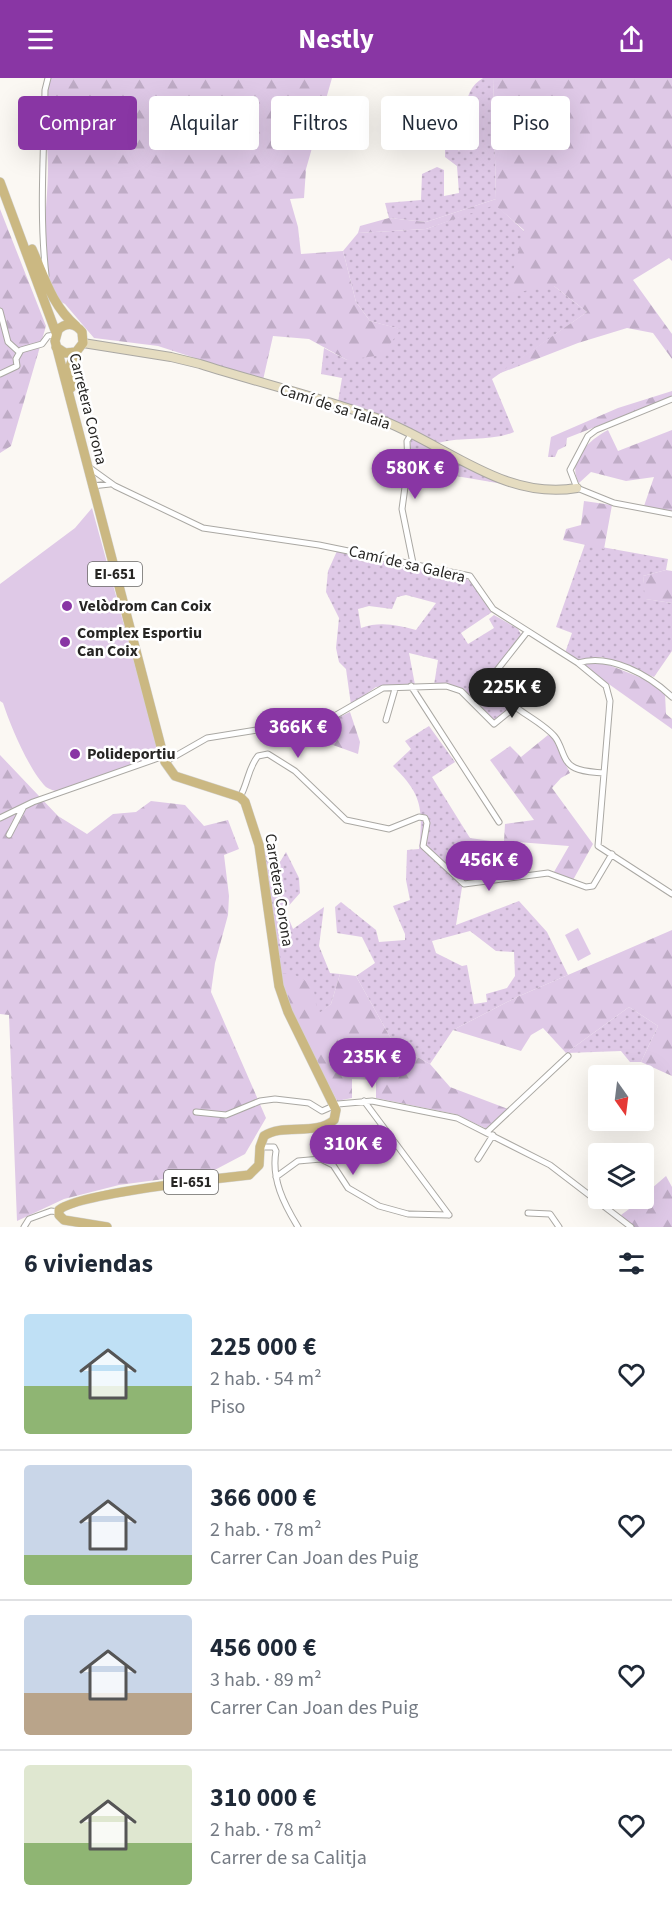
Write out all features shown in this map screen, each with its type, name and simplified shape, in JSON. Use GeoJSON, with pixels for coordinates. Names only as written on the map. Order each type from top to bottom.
{"type":"FeatureCollection","features":[{"type":"Feature","properties":{"kind":"main road","name":"EI-651"},"geometry":{"type":"LineString","coordinates":[[0,182],[62,313],[83,334],[83,343],[76,352]]}},
{"type":"Feature","properties":{"kind":"main road","name":"EI-651"},"geometry":{"type":"LineString","coordinates":[[14,214],[55,334],[56,346]]}},
{"type":"Feature","properties":{"kind":"main road"},"geometry":{"type":"LineString","coordinates":[[55,334],[66,325],[76,326]]}},
{"type":"Feature","properties":{"kind":"main road"},"geometry":{"type":"LineString","coordinates":[[56,346],[65,353],[76,352]]}},
{"type":"Feature","properties":{"kind":"main road","name":"Carretera Corona"},"geometry":{"type":"LineString","coordinates":[[56,346],[164,759]]}},
{"type":"Feature","properties":{"kind":"main road","name":"Carretera Corona"},"geometry":{"type":"LineString","coordinates":[[76,352],[70,366],[70,384],[91,483]]}},
{"type":"Feature","properties":{"kind":"main road"},"geometry":{"type":"LineString","coordinates":[[164,759],[175,776],[240,797]]}},
{"type":"Feature","properties":{"kind":"main road","name":"Carretera Corona"},"geometry":{"type":"LineString","coordinates":[[240,797],[247,808],[257,839],[279,986],[288,1012],[335,1105]]}},
{"type":"Feature","properties":{"kind":"main road"},"geometry":{"type":"LineString","coordinates":[[260,1147],[264,1137],[269,1133],[331,1123],[336,1115],[335,1105]]}},
{"type":"Feature","properties":{"kind":"main road","name":"EI-651"},"geometry":{"type":"LineString","coordinates":[[59,1212],[66,1205],[99,1197],[249,1175],[258,1170],[260,1147]]}},
{"type":"Feature","properties":{"kind":"main road"},"geometry":{"type":"LineString","coordinates":[[59,1212],[64,1220],[107,1227]]}},
{"type":"Feature","properties":{"kind":"street"},"geometry":{"type":"LineString","coordinates":[[47,283],[43,251],[45,90],[48,78]]}},
{"type":"Feature","properties":{"kind":"street"},"geometry":{"type":"LineString","coordinates":[[0,311],[8,342],[19,352]]}},
{"type":"Feature","properties":{"kind":"street"},"geometry":{"type":"LineString","coordinates":[[19,352],[42,344],[48,336],[55,334]]}},
{"type":"Feature","properties":{"kind":"street","name":"Camí de sa Talaia"},"geometry":{"type":"LineString","coordinates":[[83,343],[201,364],[378,419],[412,433],[493,477],[551,489],[577,488]]}},
{"type":"Feature","properties":{"kind":"street"},"geometry":{"type":"LineString","coordinates":[[0,374],[16,366],[19,352]]}},
{"type":"Feature","properties":{"kind":"street"},"geometry":{"type":"LineString","coordinates":[[672,399],[596,430],[588,436],[570,470],[577,488],[614,503],[672,514]]}},
{"type":"Feature","properties":{"kind":"street"},"geometry":{"type":"LineString","coordinates":[[412,433],[407,441],[408,465],[402,509],[413,563]]}},
{"type":"Feature","properties":{"kind":"street","name":"Camí de sa Galera"},"geometry":{"type":"LineString","coordinates":[[89,468],[110,484],[203,528],[319,545],[470,576],[493,609],[578,663],[606,686],[610,701],[598,846],[672,894]]}},
{"type":"Feature","properties":{"kind":"street"},"geometry":{"type":"LineString","coordinates":[[91,483],[102,478]]}},
{"type":"Feature","properties":{"kind":"street"},"geometry":{"type":"LineString","coordinates":[[91,483],[110,484]]}},
{"type":"Feature","properties":{"kind":"street"},"geometry":{"type":"LineString","coordinates":[[527,632],[494,674],[494,682],[515,707],[555,737],[565,760],[574,768],[603,773]]}},
{"type":"Feature","properties":{"kind":"street"},"geometry":{"type":"LineString","coordinates":[[578,663],[600,659],[654,680],[672,697]]}},
{"type":"Feature","properties":{"kind":"street"},"geometry":{"type":"LineString","coordinates":[[411,686],[499,822]]}},
{"type":"Feature","properties":{"kind":"street"},"geometry":{"type":"LineString","coordinates":[[0,818],[24,807],[164,759],[207,738],[331,717],[383,688],[446,686],[461,691],[494,724],[515,707]]}},
{"type":"Feature","properties":{"kind":"street"},"geometry":{"type":"LineString","coordinates":[[386,720],[395,689]]}},
{"type":"Feature","properties":{"kind":"street"},"geometry":{"type":"LineString","coordinates":[[240,797],[248,783],[252,764],[258,756],[268,754],[295,771],[346,820],[389,829],[419,817],[425,818],[427,823],[423,846],[464,884],[548,873],[586,887],[592,886],[612,854]]}},
{"type":"Feature","properties":{"kind":"street"},"geometry":{"type":"LineString","coordinates":[[9,835],[24,807]]}},
{"type":"Feature","properties":{"kind":"street"},"geometry":{"type":"LineString","coordinates":[[478,1159],[490,1133],[568,1056]]}},
{"type":"Feature","properties":{"kind":"street"},"geometry":{"type":"LineString","coordinates":[[196,1112],[226,1115],[260,1101],[275,1099],[309,1103],[322,1111],[335,1105],[381,1101],[450,1116],[490,1133],[550,1165],[631,1227]]}},
{"type":"Feature","properties":{"kind":"street"},"geometry":{"type":"LineString","coordinates":[[276,1177],[298,1161],[321,1159],[333,1165],[348,1188],[379,1206],[408,1214],[449,1215],[364,1101]]}},
{"type":"Feature","properties":{"kind":"street"},"geometry":{"type":"LineString","coordinates":[[260,1147],[274,1147],[276,1151],[273,1165],[276,1177],[284,1203],[298,1227]]}},
{"type":"Feature","properties":{"kind":"street"},"geometry":{"type":"LineString","coordinates":[[24,1227],[29,1219],[51,1211],[59,1212]]}},
{"type":"Feature","properties":{"kind":"street"},"geometry":{"type":"LineString","coordinates":[[528,1213],[550,1214],[559,1227]]}},
{"type":"Feature","properties":{"kind":"green space"},"geometry":{"type":"Polygon","coordinates":[[[50,78],[332,78],[327,96],[271,96],[271,150],[311,150],[306,169],[304,198],[290,199],[298,227],[301,254],[343,251],[356,302],[370,321],[401,329],[382,355],[347,360],[309,339],[273,336],[263,380],[158,346],[94,338],[65,304],[55,299],[49,282],[45,248],[47,150],[137,150],[137,96],[45,96],[50,78]]]}},
{"type":"Feature","properties":{"kind":"green space"},"geometry":{"type":"Polygon","coordinates":[[[483,78],[493,78],[491,150],[495,150],[496,199],[426,222],[389,218],[385,203],[421,200],[422,174],[437,167],[444,170],[444,196],[459,193],[457,166],[445,157],[445,150],[479,150],[479,96],[469,96],[475,84],[483,78]]]}},
{"type":"Feature","properties":{"kind":"green space"},"geometry":{"type":"Polygon","coordinates":[[[493,78],[672,78],[672,261],[669,258],[633,280],[672,334],[672,359],[653,333],[627,328],[578,343],[498,374],[587,312],[554,286],[507,294],[524,230],[495,205],[426,229],[358,233],[360,226],[389,218],[426,222],[496,199],[495,150],[570,150],[570,96],[493,96],[493,78]]]}},
{"type":"Feature","properties":{"kind":"green space"},"geometry":{"type":"Polygon","coordinates":[[[495,204],[524,231],[554,286],[587,312],[492,379],[514,432],[496,437],[438,443],[391,419],[338,402],[342,378],[321,374],[324,348],[347,360],[400,329],[370,321],[356,302],[343,251],[358,233],[426,229],[495,204]]]}},
{"type":"Feature","properties":{"kind":"green space"},"geometry":{"type":"Polygon","coordinates":[[[0,209],[46,326],[11,446],[0,453],[0,209]]]}},
{"type":"Feature","properties":{"kind":"green space"},"geometry":{"type":"Polygon","coordinates":[[[672,391],[672,397],[567,438],[566,446],[558,450],[555,457],[548,457],[551,437],[618,408],[672,391]]]}},
{"type":"Feature","properties":{"kind":"green space"},"geometry":{"type":"Polygon","coordinates":[[[608,430],[618,451],[672,430],[672,511],[644,506],[654,477],[626,481],[591,472],[579,483],[575,467],[577,459],[587,445],[608,430]]]}},
{"type":"Feature","properties":{"kind":"green space"},"geometry":{"type":"Polygon","coordinates":[[[411,437],[503,484],[409,468],[411,437]]]}},
{"type":"Feature","properties":{"kind":"green space"},"geometry":{"type":"Polygon","coordinates":[[[584,501],[612,505],[604,549],[563,540],[566,529],[581,525],[584,501]]]}},
{"type":"Feature","properties":{"kind":"green space","name":"Complex Esportiu Can Coix"},"geometry":{"type":"Polygon","coordinates":[[[92,508],[159,753],[157,757],[59,792],[46,787],[33,770],[15,735],[3,703],[0,701],[0,584],[75,528],[92,508]]]}},
{"type":"Feature","properties":{"kind":"green space"},"geometry":{"type":"Polygon","coordinates":[[[585,544],[668,559],[666,570],[643,576],[646,599],[672,603],[672,651],[654,677],[602,657],[577,661],[565,653],[572,633],[556,627],[585,544]]]}},
{"type":"Feature","properties":{"kind":"green space"},"geometry":{"type":"Polygon","coordinates":[[[337,551],[463,576],[472,583],[492,612],[461,633],[468,644],[494,628],[489,619],[494,615],[518,629],[522,636],[492,674],[493,682],[511,706],[510,710],[494,720],[462,691],[434,685],[438,660],[409,653],[415,685],[376,687],[351,705],[346,669],[339,662],[336,648],[339,618],[326,592],[328,571],[337,551]],[[406,595],[397,597],[392,609],[369,606],[358,609],[361,628],[382,624],[416,630],[436,603],[406,595]]]}},
{"type":"Feature","properties":{"kind":"green space"},"geometry":{"type":"Polygon","coordinates":[[[666,570],[672,571],[672,603],[645,599],[643,576],[666,570]]]}},
{"type":"Feature","properties":{"kind":"green space"},"geometry":{"type":"Polygon","coordinates":[[[599,661],[649,681],[665,694],[666,714],[672,719],[672,729],[582,665],[599,661]]]}},
{"type":"Feature","properties":{"kind":"green space"},"geometry":{"type":"Polygon","coordinates":[[[350,712],[360,742],[358,754],[305,735],[303,725],[333,720],[350,712]]]}},
{"type":"Feature","properties":{"kind":"green space"},"geometry":{"type":"Polygon","coordinates":[[[429,726],[455,762],[432,777],[470,838],[491,841],[495,876],[463,881],[456,925],[519,901],[547,932],[568,975],[517,997],[453,1030],[430,1064],[394,1044],[356,976],[375,963],[362,937],[337,933],[335,907],[341,902],[376,930],[379,942],[405,940],[405,934],[393,906],[410,900],[406,880],[407,850],[419,849],[421,824],[419,804],[415,795],[403,776],[393,766],[411,749],[405,741],[429,726]],[[470,931],[432,941],[436,953],[462,966],[467,965],[474,1004],[487,1002],[486,994],[507,988],[515,976],[514,952],[496,951],[470,931]]]}},
{"type":"Feature","properties":{"kind":"green space"},"geometry":{"type":"Polygon","coordinates":[[[548,735],[552,737],[570,773],[561,778],[552,788],[593,844],[573,880],[554,872],[569,846],[504,841],[505,824],[534,820],[490,760],[510,746],[521,757],[548,735]]]}},
{"type":"Feature","properties":{"kind":"green space"},"geometry":{"type":"Polygon","coordinates":[[[0,755],[58,816],[87,834],[113,814],[136,812],[151,801],[185,805],[204,826],[228,820],[239,849],[224,855],[229,896],[228,915],[215,963],[211,992],[266,1118],[245,1154],[209,1173],[119,1185],[64,1199],[17,1221],[9,1015],[0,1014],[0,755]]]}},
{"type":"Feature","properties":{"kind":"green space"},"geometry":{"type":"Polygon","coordinates":[[[270,851],[272,863],[280,862],[286,852],[299,878],[300,893],[285,910],[293,929],[324,907],[319,946],[330,973],[340,974],[331,1004],[318,1015],[280,973],[263,852],[270,851]]]}},
{"type":"Feature","properties":{"kind":"green space"},"geometry":{"type":"Polygon","coordinates":[[[578,928],[591,954],[578,961],[565,935],[578,928]]]}},
{"type":"Feature","properties":{"kind":"green space"},"geometry":{"type":"Polygon","coordinates":[[[672,930],[672,1076],[654,1068],[654,1065],[641,1062],[658,1026],[629,1007],[566,1053],[543,1028],[531,1035],[521,1051],[453,1030],[517,997],[672,930]]]}},
{"type":"Feature","properties":{"kind":"green space"},"geometry":{"type":"Polygon","coordinates":[[[280,973],[295,975],[313,985],[318,1014],[331,1004],[340,974],[356,976],[394,1044],[430,1064],[450,1087],[508,1109],[487,1129],[455,1114],[376,1098],[376,1080],[352,1079],[352,1098],[337,1101],[291,1012],[280,973]]]}},
{"type":"Feature","properties":{"kind":"green space"},"geometry":{"type":"Polygon","coordinates":[[[629,1007],[658,1026],[641,1062],[630,1062],[621,1051],[566,1053],[629,1007]]]}},
{"type":"Feature","properties":{"kind":"green space"},"geometry":{"type":"Polygon","coordinates":[[[666,1176],[672,1187],[672,1227],[634,1227],[621,1215],[629,1209],[654,1209],[654,1186],[666,1176]]]}},
{"type":"Feature","properties":{"kind":"place","name":"Velòdrom Can Coix"},"geometry":{"type":"Point","coordinates":[67,606]}},
{"type":"Feature","properties":{"kind":"place","name":"Complex Esportiu Can Coix"},"geometry":{"type":"Point","coordinates":[65,642]}},
{"type":"Feature","properties":{"kind":"place","name":"Polideportiu"},"geometry":{"type":"Point","coordinates":[75,754]}}]}
